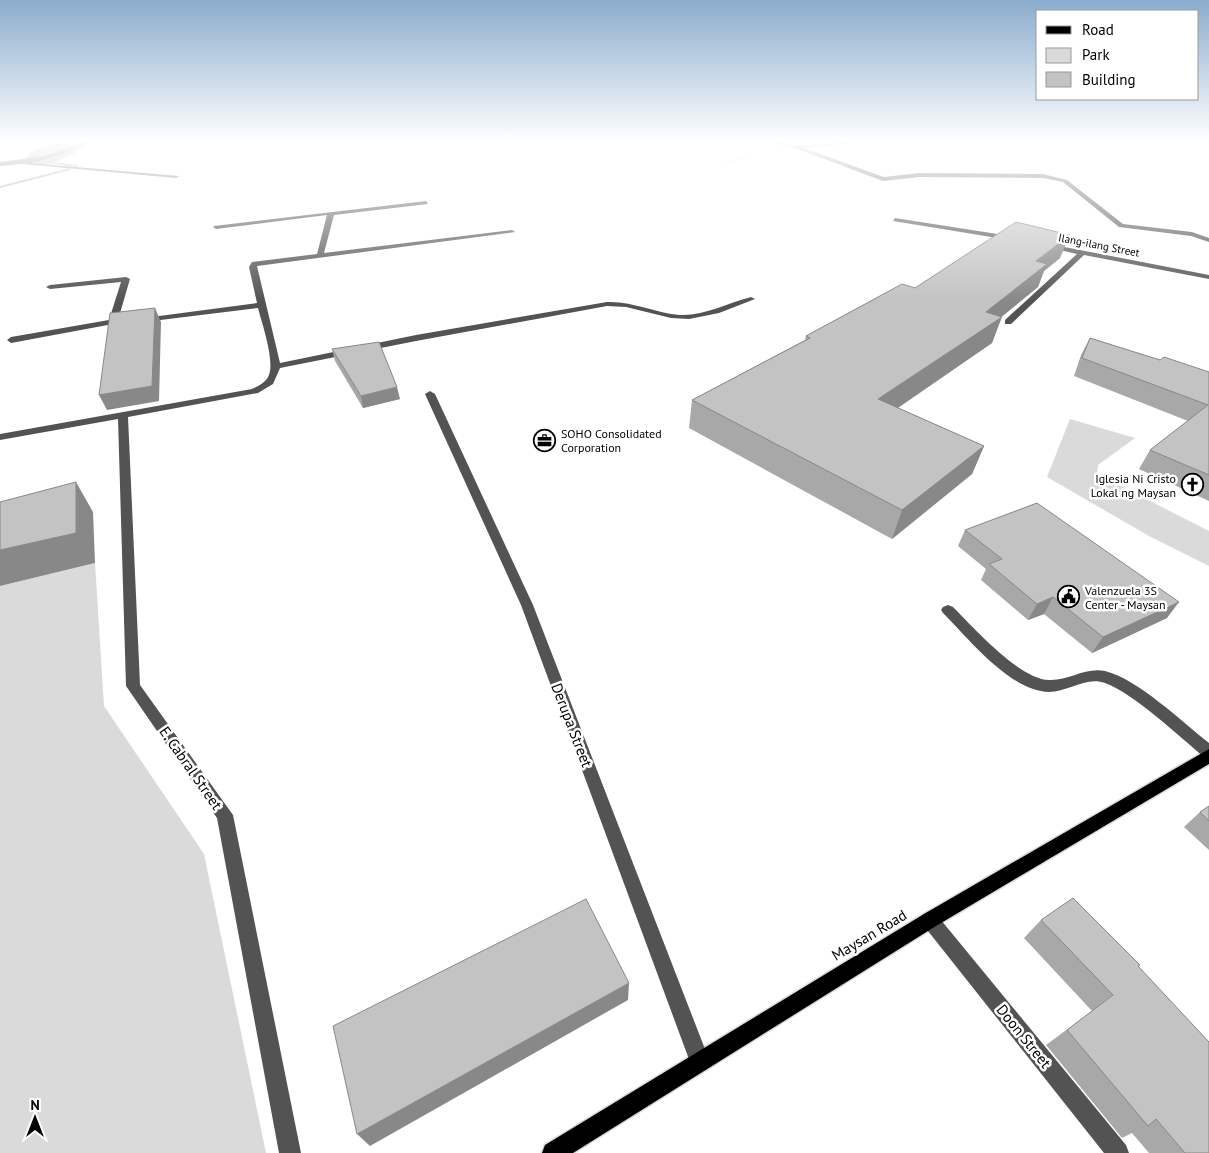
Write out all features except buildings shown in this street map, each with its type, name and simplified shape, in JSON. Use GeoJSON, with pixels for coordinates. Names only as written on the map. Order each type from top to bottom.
{"type":"FeatureCollection","features":[{"type":"Feature","properties":{"kind":"main road","name":"Maysan Road"},"geometry":{"type":"LineString","coordinates":[[553,1153],[930,920],[1209,754]]}},
{"type":"Feature","properties":{"kind":"street","name":"Ilang-ilang Street"},"geometry":{"type":"LineString","coordinates":[[1081,194],[1121,226],[1192,234],[1209,240]]}},
{"type":"Feature","properties":{"kind":"street"},"geometry":{"type":"LineString","coordinates":[[216,227],[426,203]]}},
{"type":"Feature","properties":{"kind":"street"},"geometry":{"type":"LineString","coordinates":[[320,255],[331,213]]}},
{"type":"Feature","properties":{"kind":"street"},"geometry":{"type":"LineString","coordinates":[[895,220],[1017,239]]}},
{"type":"Feature","properties":{"kind":"street"},"geometry":{"type":"LineString","coordinates":[[0,437],[255,391],[267,386],[274,379],[276,366],[260,305],[253,267],[255,264],[512,232]]}},
{"type":"Feature","properties":{"kind":"street","name":"Ilang-ilang Street"},"geometry":{"type":"LineString","coordinates":[[1045,245],[1209,277]]}},
{"type":"Feature","properties":{"kind":"street"},"geometry":{"type":"LineString","coordinates":[[1008,322],[1083,252]]}},
{"type":"Feature","properties":{"kind":"street"},"geometry":{"type":"LineString","coordinates":[[50,287],[126,279],[113,322]]}},
{"type":"Feature","properties":{"kind":"street"},"geometry":{"type":"LineString","coordinates":[[276,366],[416,338],[607,304],[628,304],[670,315],[694,317],[751,299]]}},
{"type":"Feature","properties":{"kind":"street"},"geometry":{"type":"LineString","coordinates":[[135,321],[260,305]]}},
{"type":"Feature","properties":{"kind":"street"},"geometry":{"type":"LineString","coordinates":[[11,340],[113,322],[126,323]]}},
{"type":"Feature","properties":{"kind":"street","name":"Derupa Street"},"geometry":{"type":"LineString","coordinates":[[430,394],[527,605],[700,1062]]}},
{"type":"Feature","properties":{"kind":"street","name":"E. Cabral Street"},"geometry":{"type":"LineString","coordinates":[[123,415],[133,686],[225,815],[290,1153]]}},
{"type":"Feature","properties":{"kind":"street"},"geometry":{"type":"LineString","coordinates":[[948,610],[1028,681],[1048,686],[1088,676],[1106,677],[1122,686],[1209,754]]}},
{"type":"Feature","properties":{"kind":"street","name":"Doon Street"},"geometry":{"type":"LineString","coordinates":[[930,920],[1118,1153]]}},
{"type":"Feature","properties":{"kind":"green space"},"geometry":{"type":"Polygon","coordinates":[[[1070,419],[1135,438],[1098,465],[1097,474],[1209,531],[1209,566],[1149,536],[1047,477],[1070,419]]]}},
{"type":"Feature","properties":{"kind":"green space"},"geometry":{"type":"Polygon","coordinates":[[[95,563],[104,706],[204,854],[266,1153],[0,1153],[0,586],[95,563]]]}},
{"type":"Feature","properties":{"kind":"place","name":"SOHO Consolidated Corporation"},"geometry":{"type":"Point","coordinates":[545,440]}},
{"type":"Feature","properties":{"kind":"place","name":"Iglesia Ni Cristo Lokal ng Maysan"},"geometry":{"type":"Point","coordinates":[1192,485]}},
{"type":"Feature","properties":{"kind":"place","name":"Valenzuela 3S Center - Maysan"},"geometry":{"type":"Point","coordinates":[1069,597]}}]}
